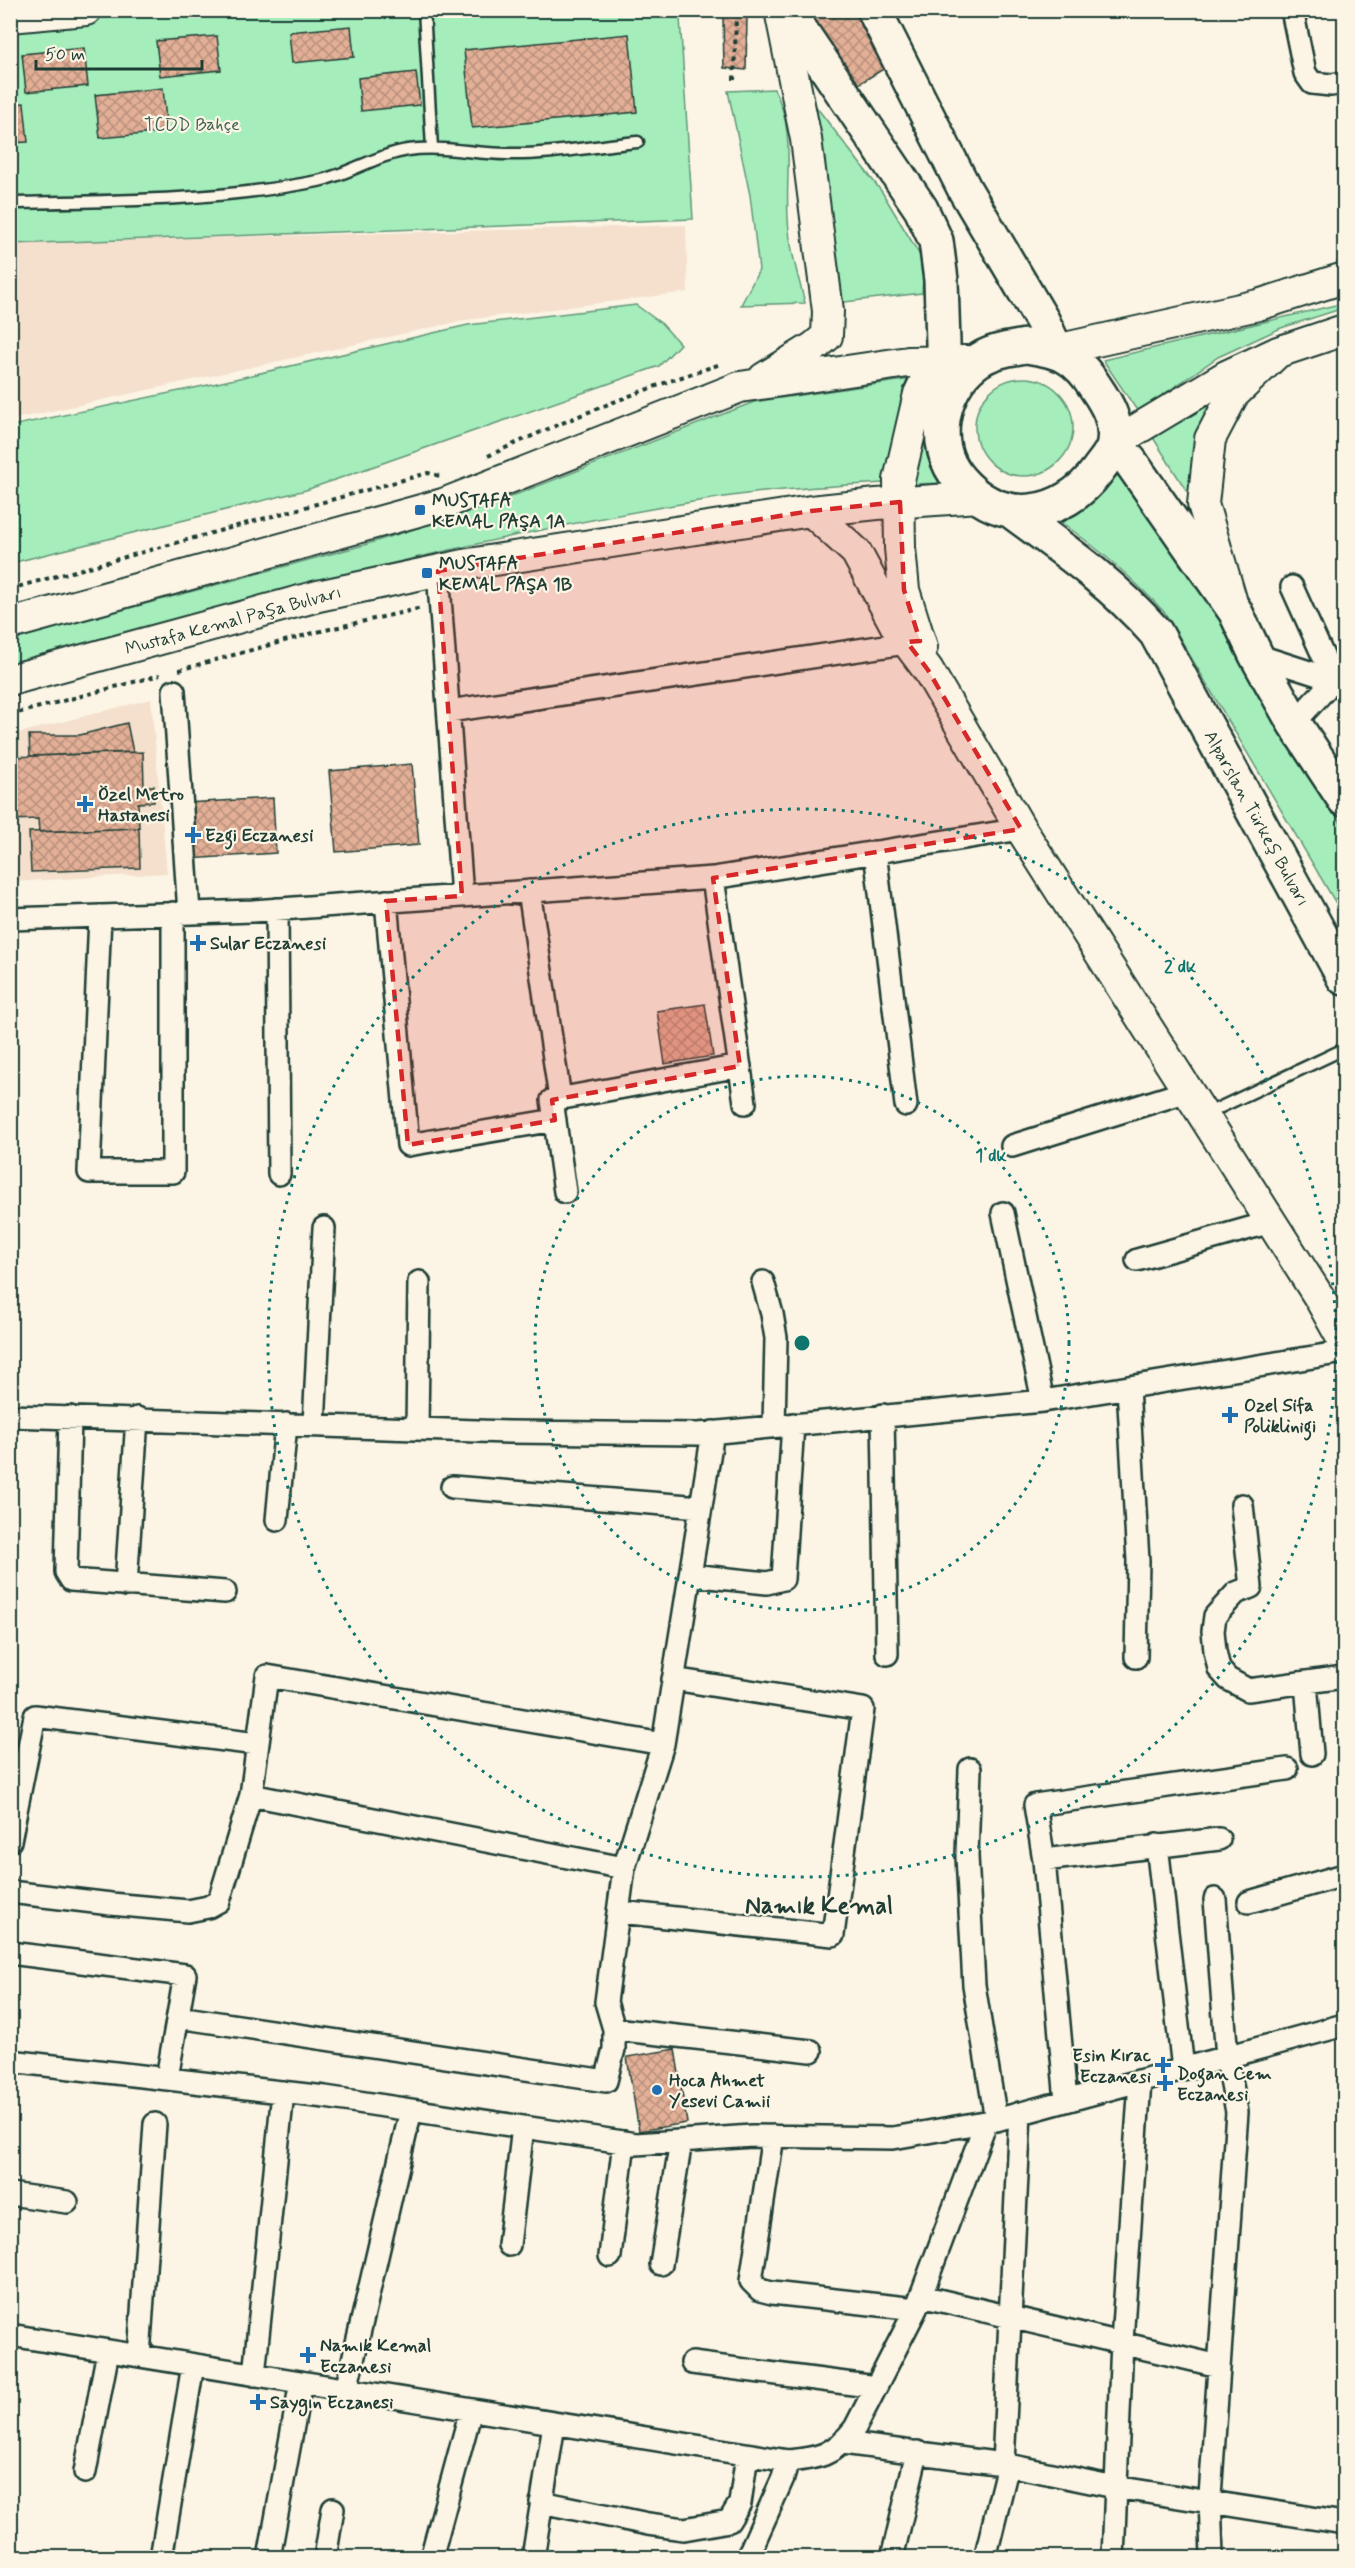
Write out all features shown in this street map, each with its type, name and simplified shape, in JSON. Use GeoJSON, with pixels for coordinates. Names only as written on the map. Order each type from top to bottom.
{"type":"FeatureCollection","features":[{"type":"Feature","properties":{"kind":"main road"},"geometry":{"type":"LineString","coordinates":[[10,17],[86,10]]}},
{"type":"Feature","properties":{"kind":"main road"},"geometry":{"type":"LineString","coordinates":[[752,385],[814,347],[826,336],[828,311],[806,139],[780,10]]}},
{"type":"Feature","properties":{"kind":"main road"},"geometry":{"type":"LineString","coordinates":[[787,10],[921,209],[936,241],[941,280],[945,406],[942,434],[948,461],[961,481],[985,502],[1011,511],[1039,511],[1065,502],[1087,485],[1110,454],[1114,443],[1114,423],[1109,407],[1092,381],[1077,364],[1056,350],[965,190],[874,10]]}},
{"type":"Feature","properties":{"kind":"main road"},"geometry":{"type":"LineString","coordinates":[[945,406],[956,382],[978,361],[999,350],[1026,346],[1056,350],[1258,305],[1344,278]]}},
{"type":"Feature","properties":{"kind":"main road"},"geometry":{"type":"LineString","coordinates":[[1114,443],[1226,376],[1278,352],[1344,330]]}},
{"type":"Feature","properties":{"kind":"main road"},"geometry":{"type":"LineString","coordinates":[[1278,352],[1233,395],[1210,439],[1203,504],[1235,610],[1256,655],[1294,723],[1344,799]]}},
{"type":"Feature","properties":{"kind":"main road"},"geometry":{"type":"LineString","coordinates":[[943,361],[926,379],[919,394],[899,480],[900,548],[904,590],[913,641],[1021,829],[1271,1222],[1337,1313],[1344,1342]]}},
{"type":"Feature","properties":{"kind":"main road"},"geometry":{"type":"LineString","coordinates":[[10,624],[443,490],[635,427],[740,387],[908,362],[978,361]]}},
{"type":"Feature","properties":{"kind":"main road"},"geometry":{"type":"LineString","coordinates":[[1114,443],[1130,461],[1235,610]]}},
{"type":"Feature","properties":{"kind":"main road","name":"Mustafa Kemal Paşa Bulvarı"},"geometry":{"type":"LineString","coordinates":[[10,680],[318,596],[448,569],[811,511],[979,497]]}},
{"type":"Feature","properties":{"kind":"main road"},"geometry":{"type":"LineString","coordinates":[[811,511],[856,552],[898,630],[913,641]]}},
{"type":"Feature","properties":{"kind":"main road","name":"Alparslan Türkeş Bulvarı"},"geometry":{"type":"LineString","coordinates":[[1011,511],[1067,551],[1129,602],[1156,633],[1344,978]]}},
{"type":"Feature","properties":{"kind":"street"},"geometry":{"type":"LineString","coordinates":[[1292,10],[1305,73],[1312,83],[1331,85],[1344,83]]}},
{"type":"Feature","properties":{"kind":"street"},"geometry":{"type":"LineString","coordinates":[[448,569],[441,604],[462,896]]}},
{"type":"Feature","properties":{"kind":"street"},"geometry":{"type":"LineString","coordinates":[[1292,587],[1339,680]]}},
{"type":"Feature","properties":{"kind":"street"},"geometry":{"type":"LineString","coordinates":[[449,711],[913,641]]}},
{"type":"Feature","properties":{"kind":"street"},"geometry":{"type":"LineString","coordinates":[[1256,655],[1339,680]]}},
{"type":"Feature","properties":{"kind":"street"},"geometry":{"type":"LineString","coordinates":[[1294,723],[1339,680]]}},
{"type":"Feature","properties":{"kind":"street"},"geometry":{"type":"LineString","coordinates":[[100,916],[89,1172],[173,1172],[181,913],[174,691]]}},
{"type":"Feature","properties":{"kind":"street"},"geometry":{"type":"LineString","coordinates":[[10,919],[277,909],[713,878],[1021,829]]}},
{"type":"Feature","properties":{"kind":"street"},"geometry":{"type":"LineString","coordinates":[[875,852],[906,1105]]}},
{"type":"Feature","properties":{"kind":"street"},"geometry":{"type":"LineString","coordinates":[[713,878],[745,1103]]}},
{"type":"Feature","properties":{"kind":"street"},"geometry":{"type":"LineString","coordinates":[[529,891],[560,1098]]}},
{"type":"Feature","properties":{"kind":"street"},"geometry":{"type":"LineString","coordinates":[[386,901],[408,1145],[555,1120]]}},
{"type":"Feature","properties":{"kind":"street"},"geometry":{"type":"LineString","coordinates":[[277,909],[279,1174]]}},
{"type":"Feature","properties":{"kind":"street"},"geometry":{"type":"LineString","coordinates":[[565,1192],[552,1100],[740,1066]]}},
{"type":"Feature","properties":{"kind":"street"},"geometry":{"type":"LineString","coordinates":[[1012,1146],[1196,1103]]}},
{"type":"Feature","properties":{"kind":"street"},"geometry":{"type":"LineString","coordinates":[[1003,1213],[1043,1401]]}},
{"type":"Feature","properties":{"kind":"street"},"geometry":{"type":"LineString","coordinates":[[1137,1260],[1271,1222]]}},
{"type":"Feature","properties":{"kind":"street"},"geometry":{"type":"LineString","coordinates":[[314,1425],[324,1228]]}},
{"type":"Feature","properties":{"kind":"street"},"geometry":{"type":"LineString","coordinates":[[417,1429],[419,1282]]}},
{"type":"Feature","properties":{"kind":"street"},"geometry":{"type":"LineString","coordinates":[[690,1575],[767,1583],[783,1579],[783,1425],[776,1338],[763,1282]]}},
{"type":"Feature","properties":{"kind":"street"},"geometry":{"type":"LineString","coordinates":[[10,1416],[137,1418],[508,1432],[713,1432],[1043,1401],[1344,1352]]}},
{"type":"Feature","properties":{"kind":"street"},"geometry":{"type":"LineString","coordinates":[[1128,1387],[1138,1561],[1137,1657]]}},
{"type":"Feature","properties":{"kind":"street"},"geometry":{"type":"LineString","coordinates":[[883,1415],[887,1654]]}},
{"type":"Feature","properties":{"kind":"street"},"geometry":{"type":"LineString","coordinates":[[70,1417],[66,1572],[71,1580],[225,1592]]}},
{"type":"Feature","properties":{"kind":"street"},"geometry":{"type":"LineString","coordinates":[[126,1585],[137,1418]]}},
{"type":"Feature","properties":{"kind":"street"},"geometry":{"type":"LineString","coordinates":[[277,1520],[286,1424]]}},
{"type":"Feature","properties":{"kind":"street"},"geometry":{"type":"LineString","coordinates":[[178,2018],[606,2081],[614,2049],[614,2029],[606,2002],[620,1912],[624,1868],[663,1744],[713,1432]]}},
{"type":"Feature","properties":{"kind":"street"},"geometry":{"type":"LineString","coordinates":[[452,1487],[701,1507]]}},
{"type":"Feature","properties":{"kind":"street"},"geometry":{"type":"LineString","coordinates":[[1242,1505],[1251,1587],[1236,1593],[1215,1616],[1213,1631],[1219,1669],[1228,1679],[1248,1690],[1344,1677]]}},
{"type":"Feature","properties":{"kind":"street"},"geometry":{"type":"LineString","coordinates":[[10,1892],[111,1905],[188,1911],[208,1907],[219,1901],[250,1795],[267,1676],[663,1744]]}},
{"type":"Feature","properties":{"kind":"street"},"geometry":{"type":"LineString","coordinates":[[620,1912],[833,1935],[863,1709],[673,1679]]}},
{"type":"Feature","properties":{"kind":"street"},"geometry":{"type":"LineString","coordinates":[[1306,1683],[1312,1754]]}},
{"type":"Feature","properties":{"kind":"street"},"geometry":{"type":"LineString","coordinates":[[10,1841],[35,1716],[257,1744]]}},
{"type":"Feature","properties":{"kind":"street"},"geometry":{"type":"LineString","coordinates":[[10,2335],[747,2455],[788,2461],[820,2458],[843,2443],[855,2428],[876,2387],[918,2302],[991,2121],[974,1985],[967,1856],[970,1768]]}},
{"type":"Feature","properties":{"kind":"street"},"geometry":{"type":"LineString","coordinates":[[1066,2101],[1044,1860],[1035,1805],[1287,1769]]}},
{"type":"Feature","properties":{"kind":"street"},"geometry":{"type":"LineString","coordinates":[[250,1795],[624,1868]]}},
{"type":"Feature","properties":{"kind":"street"},"geometry":{"type":"LineString","coordinates":[[1044,1860],[1219,1839]]}},
{"type":"Feature","properties":{"kind":"street"},"geometry":{"type":"LineString","coordinates":[[1157,1845],[1183,2069]]}},
{"type":"Feature","properties":{"kind":"street"},"geometry":{"type":"LineString","coordinates":[[1250,1902],[1344,1875]]}},
{"type":"Feature","properties":{"kind":"street"},"geometry":{"type":"LineString","coordinates":[[1212,2558],[1210,2502],[1237,2112],[1227,2058],[1215,1899]]}},
{"type":"Feature","properties":{"kind":"street"},"geometry":{"type":"LineString","coordinates":[[10,1953],[185,1975],[166,2078]]}},
{"type":"Feature","properties":{"kind":"street"},"geometry":{"type":"LineString","coordinates":[[10,2061],[283,2092],[636,2144],[773,2136],[893,2138],[991,2121],[1344,2025]]}},
{"type":"Feature","properties":{"kind":"street"},"geometry":{"type":"LineString","coordinates":[[614,2029],[811,2051]]}},
{"type":"Feature","properties":{"kind":"street"},"geometry":{"type":"LineString","coordinates":[[1113,2558],[1122,2341],[1140,2081]]}},
{"type":"Feature","properties":{"kind":"street"},"geometry":{"type":"LineString","coordinates":[[254,2375],[283,2092]]}},
{"type":"Feature","properties":{"kind":"street"},"geometry":{"type":"LineString","coordinates":[[346,2390],[411,2110]]}},
{"type":"Feature","properties":{"kind":"street"},"geometry":{"type":"LineString","coordinates":[[985,2558],[1005,2465],[1020,2113]]}},
{"type":"Feature","properties":{"kind":"street"},"geometry":{"type":"LineString","coordinates":[[139,2356],[155,2124]]}},
{"type":"Feature","properties":{"kind":"street"},"geometry":{"type":"LineString","coordinates":[[509,2245],[523,2127]]}},
{"type":"Feature","properties":{"kind":"street"},"geometry":{"type":"LineString","coordinates":[[773,2136],[751,2282],[760,2290],[772,2293],[918,2302],[1122,2341],[1219,2366]]}},
{"type":"Feature","properties":{"kind":"street"},"geometry":{"type":"LineString","coordinates":[[661,2264],[681,2141]]}},
{"type":"Feature","properties":{"kind":"street"},"geometry":{"type":"LineString","coordinates":[[610,2256],[624,2142]]}},
{"type":"Feature","properties":{"kind":"street"},"geometry":{"type":"LineString","coordinates":[[10,2194],[67,2202]]}},
{"type":"Feature","properties":{"kind":"street"},"geometry":{"type":"LineString","coordinates":[[85,2472],[108,2351]]}},
{"type":"Feature","properties":{"kind":"street"},"geometry":{"type":"LineString","coordinates":[[692,2363],[876,2387]]}},
{"type":"Feature","properties":{"kind":"street"},"geometry":{"type":"LineString","coordinates":[[161,2558],[193,2365]]}},
{"type":"Feature","properties":{"kind":"street"},"geometry":{"type":"LineString","coordinates":[[269,2558],[301,2382]]}},
{"type":"Feature","properties":{"kind":"street"},"geometry":{"type":"LineString","coordinates":[[431,2558],[471,2410]]}},
{"type":"Feature","properties":{"kind":"street"},"geometry":{"type":"LineString","coordinates":[[533,2558],[554,2424]]}},
{"type":"Feature","properties":{"kind":"street"},"geometry":{"type":"LineString","coordinates":[[843,2443],[1005,2465],[1115,2487],[1344,2523]]}},
{"type":"Feature","properties":{"kind":"street"},"geometry":{"type":"LineString","coordinates":[[892,2558],[917,2452]]}},
{"type":"Feature","properties":{"kind":"street"},"geometry":{"type":"LineString","coordinates":[[541,2502],[684,2529],[729,2521],[740,2503],[747,2455]]}},
{"type":"Feature","properties":{"kind":"street"},"geometry":{"type":"LineString","coordinates":[[747,2558],[783,2478],[788,2461]]}},
{"type":"Feature","properties":{"kind":"street"},"geometry":{"type":"LineString","coordinates":[[325,2558],[333,2509]]}},
{"type":"Feature","properties":{"kind":"lane"},"geometry":{"type":"LineString","coordinates":[[424,10],[432,148]]}},
{"type":"Feature","properties":{"kind":"lane"},"geometry":{"type":"LineString","coordinates":[[10,203],[184,199],[316,181],[353,171],[386,155],[432,148],[476,154],[511,154],[638,142]]}},
{"type":"Feature","properties":{"kind":"lane"},"geometry":{"type":"LineString","coordinates":[[1196,1103],[1344,1049]]}},
{"type":"Feature","properties":{"kind":"path"},"geometry":{"type":"LineString","coordinates":[[734,80],[736,18]]}},
{"type":"Feature","properties":{"kind":"path"},"geometry":{"type":"LineString","coordinates":[[486,457],[688,374],[726,363]]}},
{"type":"Feature","properties":{"kind":"path"},"geometry":{"type":"LineString","coordinates":[[10,589],[428,473],[443,490]]}},
{"type":"Feature","properties":{"kind":"path"},"geometry":{"type":"LineString","coordinates":[[10,715],[317,632],[441,604]]}},
{"type":"Feature","properties":{"kind":"highlighted area"},"geometry":{"type":"Polygon","coordinates":[[[900,502],[904,590],[920,641],[907,642],[928,670],[1021,829],[713,878],[740,1066],[552,1100],[555,1120],[408,1145],[386,901],[462,896],[438,571],[811,511],[900,502]]]}},
{"type":"Feature","properties":{"kind":"shaded area"},"geometry":{"type":"Polygon","coordinates":[[[686,225],[688,292],[466,320],[11,420],[10,243],[686,225]]]}},
{"type":"Feature","properties":{"kind":"shaded area","name":"Özel Metro Hastanesi"},"geometry":{"type":"Polygon","coordinates":[[[151,699],[167,873],[11,882],[11,735],[151,699]]]}},
{"type":"Feature","properties":{"kind":"green space","name":"TCDD Bahçe"},"geometry":{"type":"Polygon","coordinates":[[[187,10],[673,11],[680,18],[693,219],[11,244],[10,26],[187,10]]]}},
{"type":"Feature","properties":{"kind":"green space"},"geometry":{"type":"Polygon","coordinates":[[[774,89],[786,123],[789,230],[793,258],[805,303],[741,305],[759,270],[750,195],[728,91],[774,89]]]}},
{"type":"Feature","properties":{"kind":"green space"},"geometry":{"type":"Polygon","coordinates":[[[807,95],[882,192],[924,262],[922,293],[836,303],[807,95]]]}},
{"type":"Feature","properties":{"kind":"green space"},"geometry":{"type":"Polygon","coordinates":[[[1344,303],[1344,308],[1281,328],[1218,357],[1138,412],[1103,360],[1344,303]]]}},
{"type":"Feature","properties":{"kind":"green space"},"geometry":{"type":"Polygon","coordinates":[[[636,305],[662,324],[680,344],[659,366],[306,490],[11,563],[11,426],[213,384],[468,325],[636,305]]]}},
{"type":"Feature","properties":{"kind":"green space"},"geometry":{"type":"Polygon","coordinates":[[[1242,373],[1196,506],[1152,436],[1242,373]]]}},
{"type":"Feature","properties":{"kind":"green space"},"geometry":{"type":"Polygon","coordinates":[[[1024,378],[1043,381],[1059,392],[1070,408],[1073,427],[1070,446],[1059,462],[1043,473],[1024,476],[1005,473],[989,462],[978,446],[975,427],[978,408],[989,392],[1005,381],[1024,378]]]}},
{"type":"Feature","properties":{"kind":"green space"},"geometry":{"type":"Polygon","coordinates":[[[912,379],[895,430],[886,483],[744,494],[544,530],[276,592],[11,663],[11,640],[364,545],[492,504],[754,402],[912,379]]]}},
{"type":"Feature","properties":{"kind":"green space"},"geometry":{"type":"Polygon","coordinates":[[[923,410],[947,483],[910,484],[923,410]]]}},
{"type":"Feature","properties":{"kind":"green space"},"geometry":{"type":"Polygon","coordinates":[[[1126,469],[1275,705],[1344,829],[1344,917],[1165,613],[1114,564],[1058,520],[1126,469]]]}},
{"type":"Feature","properties":{"kind":"building"},"geometry":{"type":"Polygon","coordinates":[[[718,10],[745,10],[747,15],[746,70],[724,68],[723,18],[718,10]]]}},
{"type":"Feature","properties":{"kind":"building"},"geometry":{"type":"Polygon","coordinates":[[[774,10],[864,10],[895,62],[829,102],[774,10]]]}},
{"type":"Feature","properties":{"kind":"building"},"geometry":{"type":"Polygon","coordinates":[[[351,26],[354,57],[292,63],[289,32],[351,26]]]}},
{"type":"Feature","properties":{"kind":"building"},"geometry":{"type":"Polygon","coordinates":[[[629,34],[637,112],[472,128],[464,50],[629,34]]]}},
{"type":"Feature","properties":{"kind":"building"},"geometry":{"type":"Polygon","coordinates":[[[217,36],[221,70],[160,76],[156,41],[217,36]]]}},
{"type":"Feature","properties":{"kind":"building"},"geometry":{"type":"Polygon","coordinates":[[[84,48],[88,86],[26,92],[22,54],[84,48]]]}},
{"type":"Feature","properties":{"kind":"building"},"geometry":{"type":"Polygon","coordinates":[[[416,72],[420,105],[361,111],[358,78],[416,72]]]}},
{"type":"Feature","properties":{"kind":"building"},"geometry":{"type":"Polygon","coordinates":[[[163,88],[167,132],[100,138],[95,95],[163,88]]]}},
{"type":"Feature","properties":{"kind":"building"},"geometry":{"type":"Polygon","coordinates":[[[24,103],[28,142],[10,143],[10,104],[24,103]]]}},
{"type":"Feature","properties":{"kind":"building"},"geometry":{"type":"Polygon","coordinates":[[[127,723],[133,752],[30,756],[29,735],[80,735],[127,723]]]}},
{"type":"Feature","properties":{"kind":"building"},"geometry":{"type":"Polygon","coordinates":[[[143,752],[144,786],[154,786],[154,802],[138,803],[139,828],[39,832],[38,819],[10,820],[10,757],[143,752]]]}},
{"type":"Feature","properties":{"kind":"building"},"geometry":{"type":"Polygon","coordinates":[[[412,764],[419,845],[336,852],[329,771],[412,764]]]}},
{"type":"Feature","properties":{"kind":"building"},"geometry":{"type":"Polygon","coordinates":[[[273,798],[276,853],[189,859],[186,803],[273,798]]]}},
{"type":"Feature","properties":{"kind":"building"},"geometry":{"type":"Polygon","coordinates":[[[139,828],[140,868],[31,872],[29,832],[139,828]]]}},
{"type":"Feature","properties":{"kind":"building"},"geometry":{"type":"Polygon","coordinates":[[[705,1004],[713,1056],[665,1064],[657,1011],[705,1004]]]}},
{"type":"Feature","properties":{"kind":"building","name":"Hoca Ahmet Yesevi Camii"},"geometry":{"type":"Polygon","coordinates":[[[675,2049],[687,2123],[639,2131],[627,2057],[675,2049]]]}},
{"type":"Feature","properties":{"kind":"place","name":"MUSTAFA KEMAL PAŞA 1A"},"geometry":{"type":"Point","coordinates":[420,510]}},
{"type":"Feature","properties":{"kind":"place","name":"MUSTAFA KEMAL PAŞA 1B"},"geometry":{"type":"Point","coordinates":[427,573]}},
{"type":"Feature","properties":{"kind":"place","name":"Özel Metro Hastanesi"},"geometry":{"type":"Point","coordinates":[85,804]}},
{"type":"Feature","properties":{"kind":"place","name":"Ezgi Eczanesi"},"geometry":{"type":"Point","coordinates":[193,835]}},
{"type":"Feature","properties":{"kind":"place","name":"Sular Eczanesi"},"geometry":{"type":"Point","coordinates":[198,943]}},
{"type":"Feature","properties":{"kind":"place","name":"Ozel Sifa Poliklinigi"},"geometry":{"type":"Point","coordinates":[1230,1415]}},
{"type":"Feature","properties":{"kind":"place","name":"Esin Kırac Eczanesi"},"geometry":{"type":"Point","coordinates":[1163,2065]}},
{"type":"Feature","properties":{"kind":"place","name":"Dogan Cem Eczanesi"},"geometry":{"type":"Point","coordinates":[1165,2083]}},
{"type":"Feature","properties":{"kind":"place","name":"Hoca Ahmet Yesevi Camii"},"geometry":{"type":"Point","coordinates":[657,2090]}},
{"type":"Feature","properties":{"kind":"place","name":"Namık Kemal Eczanesi"},"geometry":{"type":"Point","coordinates":[308,2355]}},
{"type":"Feature","properties":{"kind":"place","name":"Saygın Eczanesi"},"geometry":{"type":"Point","coordinates":[258,2402]}},
{"type":"Feature","properties":{"kind":"district","name":"Namık Kemal"},"geometry":{"type":"Point","coordinates":[819,1905]}}]}
